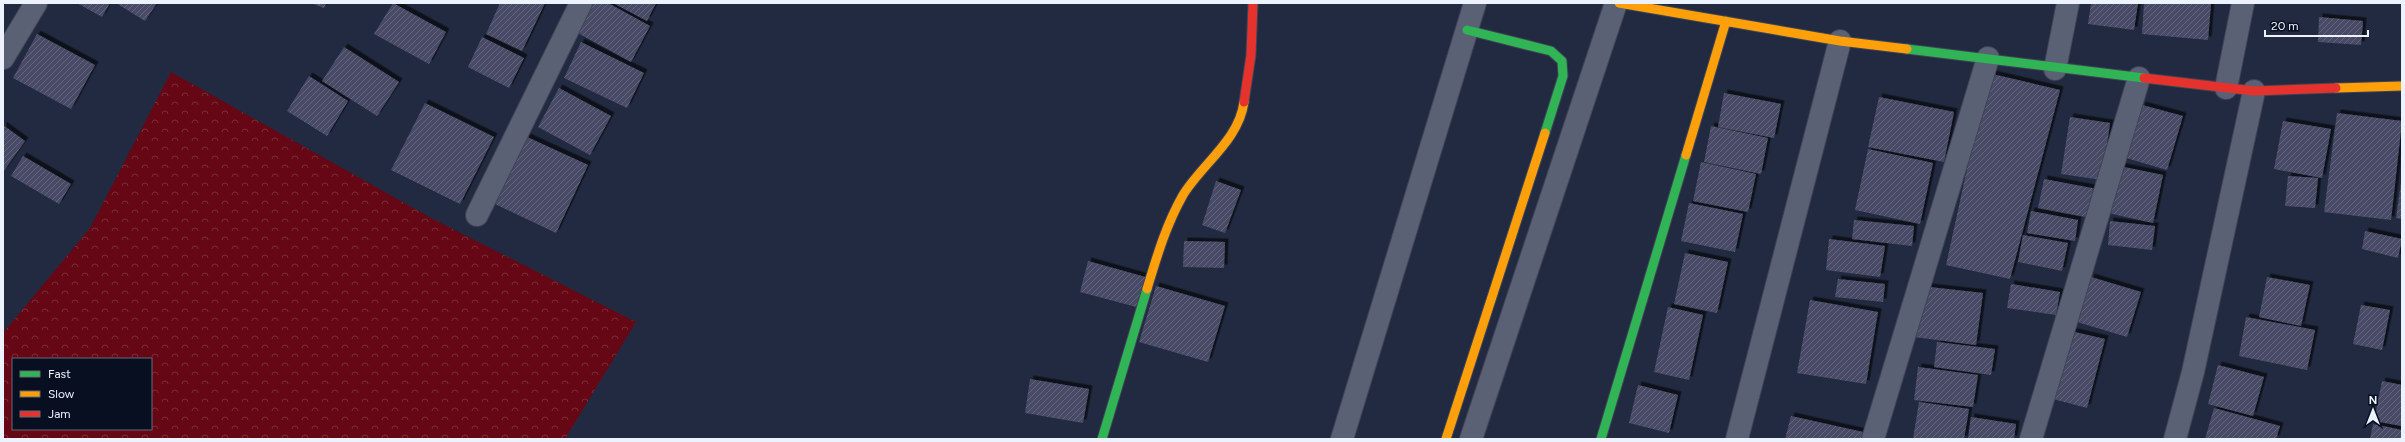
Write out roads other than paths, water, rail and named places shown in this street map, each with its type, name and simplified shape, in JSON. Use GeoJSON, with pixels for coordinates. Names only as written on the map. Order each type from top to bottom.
{"type":"FeatureCollection","features":[{"type":"Feature","properties":{"kind":"street"},"geometry":{"type":"LineString","coordinates":[[3,58],[36,3]]}},
{"type":"Feature","properties":{"kind":"street"},"geometry":{"type":"LineString","coordinates":[[477,215],[582,3]]}},
{"type":"Feature","properties":{"kind":"street"},"geometry":{"type":"LineString","coordinates":[[1102,439],[1164,232],[1184,194],[1226,142],[1243,112],[1251,56],[1253,3]]}},
{"type":"Feature","properties":{"kind":"street"},"geometry":{"type":"LineString","coordinates":[[1342,439],[1475,3]]}},
{"type":"Feature","properties":{"kind":"street"},"geometry":{"type":"LineString","coordinates":[[1471,439],[1617,3],[1840,41],[2254,91],[2402,86]]}},
{"type":"Feature","properties":{"kind":"street"},"geometry":{"type":"LineString","coordinates":[[2055,68],[2068,3]]}},
{"type":"Feature","properties":{"kind":"street"},"geometry":{"type":"LineString","coordinates":[[2226,88],[2244,3]]}},
{"type":"Feature","properties":{"kind":"street"},"geometry":{"type":"LineString","coordinates":[[1601,439],[1726,21]]}},
{"type":"Feature","properties":{"kind":"street"},"geometry":{"type":"LineString","coordinates":[[1446,439],[1563,76],[1562,61],[1551,52],[1467,30]]}},
{"type":"Feature","properties":{"kind":"street"},"geometry":{"type":"LineString","coordinates":[[1737,439],[1840,41]]}},
{"type":"Feature","properties":{"kind":"street"},"geometry":{"type":"LineString","coordinates":[[1873,439],[1988,58]]}},
{"type":"Feature","properties":{"kind":"street"},"geometry":{"type":"LineString","coordinates":[[2031,439],[2139,78]]}},
{"type":"Feature","properties":{"kind":"street"},"geometry":{"type":"LineString","coordinates":[[2175,439],[2193,372],[2254,91]]}}]}
